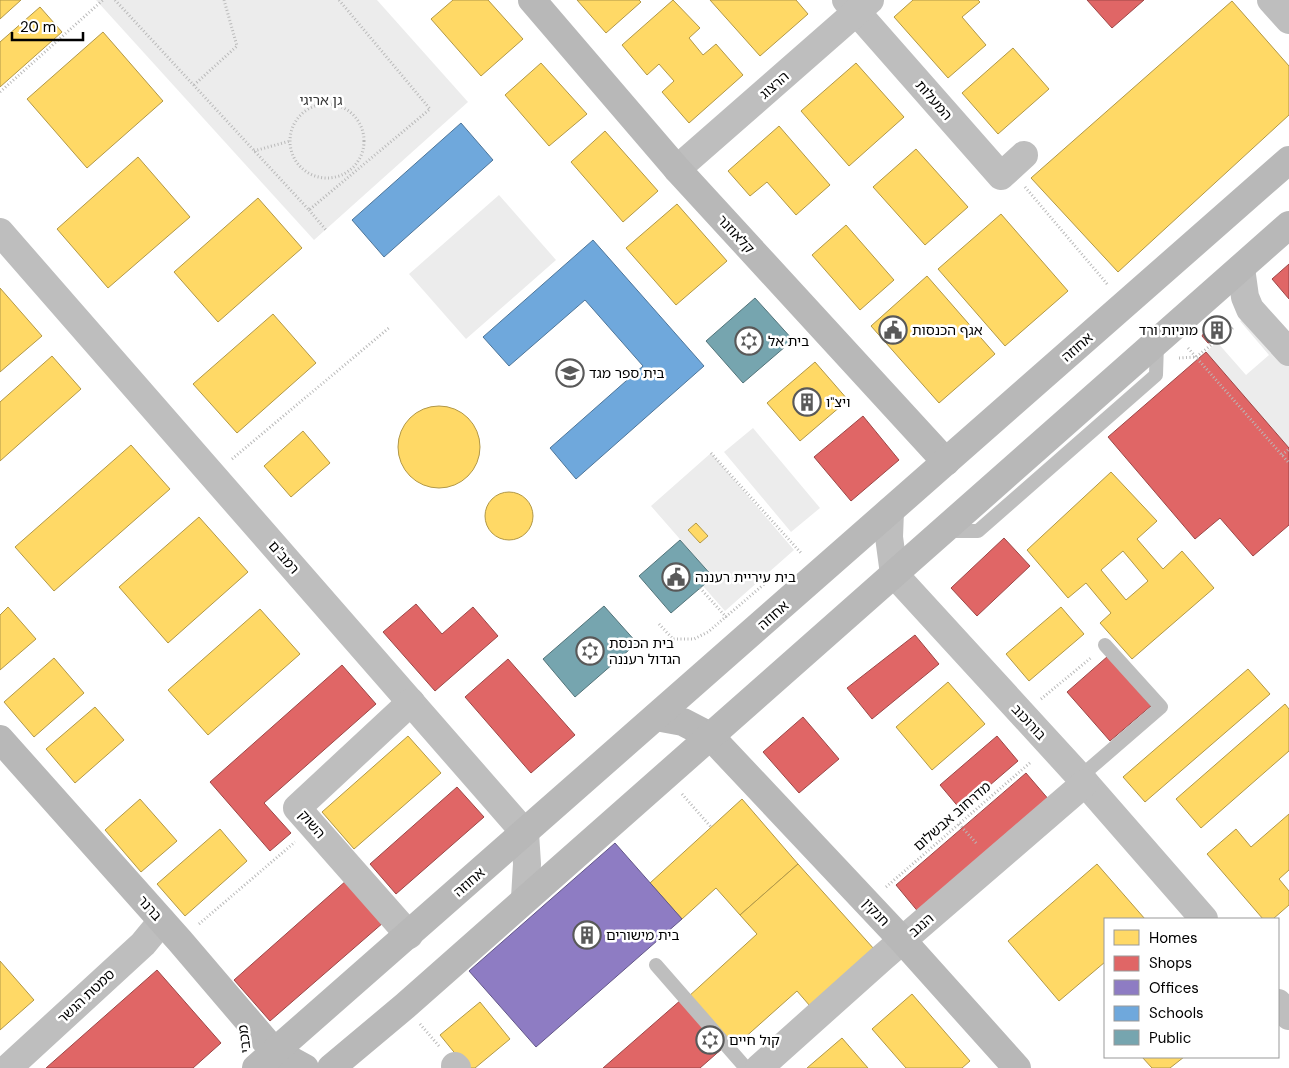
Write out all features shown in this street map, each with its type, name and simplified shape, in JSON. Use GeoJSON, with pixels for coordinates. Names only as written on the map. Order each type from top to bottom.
{"type":"FeatureCollection","features":[{"type":"Feature","properties":{"kind":"main road","name":"קלאוזנר"},"geometry":{"type":"LineString","coordinates":[[532,0],[677,169],[946,462]]}},
{"type":"Feature","properties":{"kind":"main road","name":"אחוזה"},"geometry":{"type":"LineString","coordinates":[[265,1060],[1289,160]]}},
{"type":"Feature","properties":{"kind":"main road"},"geometry":{"type":"LineString","coordinates":[[331,1068],[405,1006],[1289,225]]}},
{"type":"Feature","properties":{"kind":"main road","name":"חנקין"},"geometry":{"type":"LineString","coordinates":[[656,717],[683,722],[710,736],[903,940],[1017,1068]]}},
{"type":"Feature","properties":{"kind":"main road"},"geometry":{"type":"LineString","coordinates":[[731,718],[728,741],[732,759]]}},
{"type":"Feature","properties":{"kind":"main road","name":"ברנר"},"geometry":{"type":"LineString","coordinates":[[0,740],[180,941],[239,1011],[265,1060],[305,1068]]}},
{"type":"Feature","properties":{"kind":"main road","name":"מכבי"},"geometry":{"type":"LineString","coordinates":[[239,1011],[244,1030],[246,1068]]}},
{"type":"Feature","properties":{"kind":"street"},"geometry":{"type":"LineString","coordinates":[[1271,0],[1289,20]]}},
{"type":"Feature","properties":{"kind":"street","name":"הרצוג"},"geometry":{"type":"LineString","coordinates":[[677,169],[858,4]]}},
{"type":"Feature","properties":{"kind":"street","name":"המעלות"},"geometry":{"type":"LineString","coordinates":[[858,4],[1001,176],[1024,155]]}},
{"type":"Feature","properties":{"kind":"street","name":"רמב\"ם"},"geometry":{"type":"LineString","coordinates":[[0,232],[525,833]]}},
{"type":"Feature","properties":{"kind":"street"},"geometry":{"type":"LineString","coordinates":[[1240,268],[1245,297],[1252,311],[1289,352]]}},
{"type":"Feature","properties":{"kind":"street"},"geometry":{"type":"LineString","coordinates":[[890,511],[890,537],[894,574]]}},
{"type":"Feature","properties":{"kind":"street","name":"בורוכוב"},"geometry":{"type":"LineString","coordinates":[[894,574],[1082,780],[1203,918]]}},
{"type":"Feature","properties":{"kind":"street","name":"השוק"},"geometry":{"type":"LineString","coordinates":[[409,935],[297,808],[411,702]]}},
{"type":"Feature","properties":{"kind":"street","name":"הנגב"},"geometry":{"type":"LineString","coordinates":[[759,1068],[1082,780]]}},
{"type":"Feature","properties":{"kind":"street"},"geometry":{"type":"LineString","coordinates":[[525,833],[527,864],[525,898]]}},
{"type":"Feature","properties":{"kind":"street","name":"סמטת הגשר"},"geometry":{"type":"LineString","coordinates":[[8,1068],[143,944],[162,921]]}},
{"type":"Feature","properties":{"kind":"street"},"geometry":{"type":"LineString","coordinates":[[1279,1005],[1289,1016]]}},
{"type":"Feature","properties":{"kind":"lane"},"geometry":{"type":"LineString","coordinates":[[1082,780],[1161,707],[1106,645]]}},
{"type":"Feature","properties":{"kind":"lane"},"geometry":{"type":"LineString","coordinates":[[656,965],[746,1068]]}},
{"type":"Feature","properties":{"kind":"path"},"geometry":{"type":"LineString","coordinates":[[0,92],[104,0]]}},
{"type":"Feature","properties":{"kind":"path"},"geometry":{"type":"LineString","coordinates":[[115,0],[326,230]]}},
{"type":"Feature","properties":{"kind":"path"},"geometry":{"type":"LineString","coordinates":[[194,85],[237,46],[224,0]]}},
{"type":"Feature","properties":{"kind":"path"},"geometry":{"type":"LineString","coordinates":[[309,210],[430,109],[339,0]]}},
{"type":"Feature","properties":{"kind":"path"},"geometry":{"type":"LineString","coordinates":[[327,104],[349,111],[357,119],[364,143],[361,155],[354,166],[344,174],[332,178],[319,177],[308,173],[298,164],[292,153],[290,141],[292,130],[306,111],[316,106],[327,104]]}},
{"type":"Feature","properties":{"kind":"path"},"geometry":{"type":"LineString","coordinates":[[254,151],[290,141]]}},
{"type":"Feature","properties":{"kind":"path"},"geometry":{"type":"LineString","coordinates":[[1022,185],[1125,305]]}},
{"type":"Feature","properties":{"kind":"path"},"geometry":{"type":"LineString","coordinates":[[1196,358],[1252,311]]}},
{"type":"Feature","properties":{"kind":"path"},"geometry":{"type":"LineString","coordinates":[[213,475],[390,327]]}},
{"type":"Feature","properties":{"kind":"path"},"geometry":{"type":"LineString","coordinates":[[1164,335],[1196,358],[1289,463]]}},
{"type":"Feature","properties":{"kind":"path"},"geometry":{"type":"LineString","coordinates":[[1282,455],[1289,449]]}},
{"type":"Feature","properties":{"kind":"path"},"geometry":{"type":"LineString","coordinates":[[711,453],[801,553]]}},
{"type":"Feature","properties":{"kind":"path"},"geometry":{"type":"LineString","coordinates":[[794,559],[808,547]]}},
{"type":"Feature","properties":{"kind":"path"},"geometry":{"type":"LineString","coordinates":[[659,624],[673,639],[694,639],[708,632],[771,578]]}},
{"type":"Feature","properties":{"kind":"path"},"geometry":{"type":"LineString","coordinates":[[700,588],[746,639]]}},
{"type":"Feature","properties":{"kind":"path"},"geometry":{"type":"LineString","coordinates":[[1022,715],[1106,645]]}},
{"type":"Feature","properties":{"kind":"path","name":"מדרחוב אבשלום"},"geometry":{"type":"LineString","coordinates":[[868,903],[1051,746]]}},
{"type":"Feature","properties":{"kind":"path"},"geometry":{"type":"LineString","coordinates":[[665,776],[711,827]]}},
{"type":"Feature","properties":{"kind":"path"},"geometry":{"type":"LineString","coordinates":[[180,941],[314,826]]}},
{"type":"Feature","properties":{"kind":"path"},"geometry":{"type":"LineString","coordinates":[[405,1006],[456,1067]]}},
{"type":"Feature","properties":{"kind":"green space","name":"גן אריגי"},"geometry":{"type":"Polygon","coordinates":[[[96,0],[377,0],[468,102],[314,240],[96,0]]]}},
{"type":"Feature","properties":{"kind":"green space"},"geometry":{"type":"Polygon","coordinates":[[[499,195],[556,260],[466,339],[409,274],[499,195]]]}},
{"type":"Feature","properties":{"kind":"green space"},"geometry":{"type":"Polygon","coordinates":[[[1252,311],[1289,352],[1289,448],[1206,352],[1217,342],[1246,375],[1269,355],[1240,321],[1252,311]]]}},
{"type":"Feature","properties":{"kind":"green space"},"geometry":{"type":"Polygon","coordinates":[[[753,428],[820,508],[791,532],[724,452],[753,428]]]}},
{"type":"Feature","properties":{"kind":"green space"},"geometry":{"type":"Polygon","coordinates":[[[711,453],[794,550],[725,611],[703,586],[713,577],[651,506],[711,453]]]}},
{"type":"Feature","properties":{"kind":"building: Homes"},"geometry":{"type":"Polygon","coordinates":[[[0,0],[21,0],[0,19],[0,0]]]}},
{"type":"Feature","properties":{"kind":"building: Homes"},"geometry":{"type":"Polygon","coordinates":[[[453,0],[488,0],[523,39],[481,76],[431,19],[453,0]]]}},
{"type":"Feature","properties":{"kind":"building: Homes"},"geometry":{"type":"Polygon","coordinates":[[[577,0],[639,0],[641,2],[606,33],[577,0]]]}},
{"type":"Feature","properties":{"kind":"building: Homes"},"geometry":{"type":"Polygon","coordinates":[[[673,0],[700,28],[689,38],[703,55],[716,44],[743,75],[689,123],[662,92],[674,81],[659,64],[647,75],[622,45],[673,0]]]}},
{"type":"Feature","properties":{"kind":"building: Homes"},"geometry":{"type":"Polygon","coordinates":[[[710,0],[796,0],[808,14],[760,56],[710,0]]]}},
{"type":"Feature","properties":{"kind":"building: Homes"},"geometry":{"type":"Polygon","coordinates":[[[913,0],[978,0],[980,2],[962,17],[986,45],[948,78],[894,17],[913,0]]]}},
{"type":"Feature","properties":{"kind":"building: Homes"},"geometry":{"type":"Polygon","coordinates":[[[1232,1],[1289,66],[1289,115],[1118,272],[1031,178],[1232,1]]]}},
{"type":"Feature","properties":{"kind":"building: Homes"},"geometry":{"type":"Polygon","coordinates":[[[40,7],[62,32],[0,87],[0,42],[40,7]]]}},
{"type":"Feature","properties":{"kind":"building: Homes"},"geometry":{"type":"Polygon","coordinates":[[[103,32],[163,101],[87,168],[27,99],[103,32]]]}},
{"type":"Feature","properties":{"kind":"building: Homes"},"geometry":{"type":"Polygon","coordinates":[[[1013,48],[1049,89],[998,134],[962,93],[1013,48]]]}},
{"type":"Feature","properties":{"kind":"building: Homes"},"geometry":{"type":"Polygon","coordinates":[[[541,63],[587,114],[549,146],[505,95],[541,63]]]}},
{"type":"Feature","properties":{"kind":"building: Homes"},"geometry":{"type":"Polygon","coordinates":[[[856,63],[904,117],[849,166],[801,111],[856,63]]]}},
{"type":"Feature","properties":{"kind":"building: Homes"},"geometry":{"type":"Polygon","coordinates":[[[779,126],[830,185],[796,215],[767,182],[750,196],[728,171],[779,126]]]}},
{"type":"Feature","properties":{"kind":"building: Homes"},"geometry":{"type":"Polygon","coordinates":[[[605,131],[658,191],[623,222],[571,162],[605,131]]]}},
{"type":"Feature","properties":{"kind":"building: Homes"},"geometry":{"type":"Polygon","coordinates":[[[916,149],[968,207],[925,245],[873,187],[916,149]]]}},
{"type":"Feature","properties":{"kind":"building: Homes"},"geometry":{"type":"Polygon","coordinates":[[[138,157],[190,217],[108,288],[57,229],[138,157]]]}},
{"type":"Feature","properties":{"kind":"building: Homes"},"geometry":{"type":"Polygon","coordinates":[[[258,198],[302,248],[218,322],[174,272],[258,198]]]}},
{"type":"Feature","properties":{"kind":"building: Homes"},"geometry":{"type":"Polygon","coordinates":[[[677,204],[727,261],[676,305],[626,248],[677,204]]]}},
{"type":"Feature","properties":{"kind":"building: Homes"},"geometry":{"type":"Polygon","coordinates":[[[1001,214],[1068,291],[1005,346],[938,269],[1001,214]]]}},
{"type":"Feature","properties":{"kind":"building: Homes"},"geometry":{"type":"Polygon","coordinates":[[[846,225],[894,280],[860,310],[812,255],[846,225]]]}},
{"type":"Feature","properties":{"kind":"building: Homes"},"geometry":{"type":"Polygon","coordinates":[[[927,276],[995,354],[939,403],[871,326],[927,276]]]}},
{"type":"Feature","properties":{"kind":"building: Homes"},"geometry":{"type":"Polygon","coordinates":[[[0,288],[42,336],[0,372],[0,288]]]}},
{"type":"Feature","properties":{"kind":"building: Homes"},"geometry":{"type":"Polygon","coordinates":[[[273,314],[316,363],[237,433],[193,384],[273,314]]]}},
{"type":"Feature","properties":{"kind":"building: Homes"},"geometry":{"type":"Polygon","coordinates":[[[52,356],[81,389],[0,461],[0,402],[52,356]]]}},
{"type":"Feature","properties":{"kind":"building: Homes","name":"ויצ\"ו"},"geometry":{"type":"Polygon","coordinates":[[[815,362],[848,400],[800,441],[767,403],[815,362]]]}},
{"type":"Feature","properties":{"kind":"building: Homes"},"geometry":{"type":"Polygon","coordinates":[[[431,406],[447,406],[462,413],[473,424],[480,439],[477,463],[468,476],[447,488],[431,488],[416,481],[405,470],[398,455],[398,439],[405,424],[416,413],[431,406]]]}},
{"type":"Feature","properties":{"kind":"building: Homes"},"geometry":{"type":"Polygon","coordinates":[[[303,431],[330,463],[291,497],[264,466],[303,431]]]}},
{"type":"Feature","properties":{"kind":"building: Homes"},"geometry":{"type":"Polygon","coordinates":[[[131,445],[170,489],[54,591],[15,547],[131,445]]]}},
{"type":"Feature","properties":{"kind":"building: Homes"},"geometry":{"type":"Polygon","coordinates":[[[1111,472],[1157,521],[1137,539],[1163,569],[1182,551],[1214,588],[1132,659],[1100,623],[1111,613],[1086,583],[1068,598],[1027,550],[1111,472]],[[1123,551],[1101,570],[1126,600],[1148,581],[1123,551]]]}},
{"type":"Feature","properties":{"kind":"building: Homes"},"geometry":{"type":"Polygon","coordinates":[[[504,492],[514,492],[526,499],[533,511],[533,521],[526,533],[514,540],[504,540],[496,536],[489,529],[485,521],[485,511],[489,503],[496,496],[504,492]]]}},
{"type":"Feature","properties":{"kind":"building: Homes"},"geometry":{"type":"Polygon","coordinates":[[[199,517],[248,572],[168,643],[119,587],[199,517]]]}},
{"type":"Feature","properties":{"kind":"building: Homes"},"geometry":{"type":"Polygon","coordinates":[[[696,523],[708,536],[700,543],[688,530],[696,523]]]}},
{"type":"Feature","properties":{"kind":"building: Homes"},"geometry":{"type":"Polygon","coordinates":[[[8,607],[36,639],[0,670],[0,615],[8,607]]]}},
{"type":"Feature","properties":{"kind":"building: Homes"},"geometry":{"type":"Polygon","coordinates":[[[1061,607],[1084,634],[1029,681],[1006,654],[1061,607]]]}},
{"type":"Feature","properties":{"kind":"building: Homes"},"geometry":{"type":"Polygon","coordinates":[[[260,609],[300,654],[208,735],[168,690],[260,609]]]}},
{"type":"Feature","properties":{"kind":"building: Homes"},"geometry":{"type":"Polygon","coordinates":[[[54,658],[84,693],[34,737],[4,702],[54,658]]]}},
{"type":"Feature","properties":{"kind":"building: Homes"},"geometry":{"type":"Polygon","coordinates":[[[1248,669],[1270,694],[1145,802],[1123,777],[1248,669]]]}},
{"type":"Feature","properties":{"kind":"building: Homes"},"geometry":{"type":"Polygon","coordinates":[[[948,682],[985,724],[932,770],[896,727],[948,682]]]}},
{"type":"Feature","properties":{"kind":"building: Homes"},"geometry":{"type":"Polygon","coordinates":[[[1285,704],[1289,709],[1289,751],[1201,828],[1176,799],[1285,704]]]}},
{"type":"Feature","properties":{"kind":"building: Homes"},"geometry":{"type":"Polygon","coordinates":[[[95,707],[124,740],[75,783],[46,749],[95,707]]]}},
{"type":"Feature","properties":{"kind":"building: Homes"},"geometry":{"type":"Polygon","coordinates":[[[408,736],[441,773],[354,849],[322,812],[408,736]]]}},
{"type":"Feature","properties":{"kind":"building: Homes"},"geometry":{"type":"Polygon","coordinates":[[[140,799],[177,841],[141,872],[105,830],[140,799]]]}},
{"type":"Feature","properties":{"kind":"building: Homes"},"geometry":{"type":"Polygon","coordinates":[[[742,799],[798,864],[740,915],[716,888],[682,919],[650,883],[742,799]]]}},
{"type":"Feature","properties":{"kind":"building: Homes"},"geometry":{"type":"Polygon","coordinates":[[[1289,814],[1289,870],[1279,879],[1289,891],[1289,905],[1274,918],[1262,918],[1207,854],[1236,829],[1251,847],[1289,814]]]}},
{"type":"Feature","properties":{"kind":"building: Homes"},"geometry":{"type":"Polygon","coordinates":[[[220,829],[247,861],[185,916],[157,884],[220,829]]]}},
{"type":"Feature","properties":{"kind":"building: Homes"},"geometry":{"type":"Polygon","coordinates":[[[798,864],[874,949],[810,1006],[797,991],[733,1048],[688,997],[757,934],[740,915],[798,864]]]}},
{"type":"Feature","properties":{"kind":"building: Homes"},"geometry":{"type":"Polygon","coordinates":[[[1097,864],[1144,918],[1104,918],[1104,963],[1059,1001],[1008,941],[1097,864]]]}},
{"type":"Feature","properties":{"kind":"building: Homes"},"geometry":{"type":"Polygon","coordinates":[[[0,961],[34,1000],[0,1030],[0,961]]]}},
{"type":"Feature","properties":{"kind":"building: Homes"},"geometry":{"type":"Polygon","coordinates":[[[912,994],[970,1061],[962,1068],[906,1068],[872,1029],[912,994]]]}},
{"type":"Feature","properties":{"kind":"building: Homes"},"geometry":{"type":"Polygon","coordinates":[[[480,1002],[510,1039],[475,1068],[467,1068],[440,1035],[480,1002]]]}},
{"type":"Feature","properties":{"kind":"building: Homes"},"geometry":{"type":"Polygon","coordinates":[[[842,1038],[868,1068],[807,1068],[842,1038]]]}},
{"type":"Feature","properties":{"kind":"building: Homes"},"geometry":{"type":"Polygon","coordinates":[[[1143,1058],[1183,1058],[1170,1068],[1152,1068],[1143,1058]]]}},
{"type":"Feature","properties":{"kind":"building: Shops"},"geometry":{"type":"Polygon","coordinates":[[[1087,0],[1144,0],[1112,28],[1087,0]]]}},
{"type":"Feature","properties":{"kind":"building: Shops"},"geometry":{"type":"Polygon","coordinates":[[[1289,264],[1289,299],[1272,279],[1289,264]]]}},
{"type":"Feature","properties":{"kind":"building: Shops","name":"מוניות ורד"},"geometry":{"type":"Polygon","coordinates":[[[1217,319],[1229,331],[1217,342],[1206,329],[1217,319]]]}},
{"type":"Feature","properties":{"kind":"building: Shops"},"geometry":{"type":"Polygon","coordinates":[[[1206,329],[1217,342],[1208,343],[1202,336],[1206,329]]]}},
{"type":"Feature","properties":{"kind":"building: Shops"},"geometry":{"type":"Polygon","coordinates":[[[1206,352],[1289,448],[1289,525],[1253,556],[1220,518],[1195,539],[1108,437],[1206,352]]]}},
{"type":"Feature","properties":{"kind":"building: Shops"},"geometry":{"type":"Polygon","coordinates":[[[863,416],[899,460],[851,501],[814,457],[863,416]]]}},
{"type":"Feature","properties":{"kind":"building: Shops"},"geometry":{"type":"Polygon","coordinates":[[[1004,538],[1030,566],[977,616],[951,588],[1004,538]]]}},
{"type":"Feature","properties":{"kind":"building: Shops"},"geometry":{"type":"Polygon","coordinates":[[[416,604],[442,634],[473,607],[498,636],[435,691],[383,632],[416,604]]]}},
{"type":"Feature","properties":{"kind":"building: Shops"},"geometry":{"type":"Polygon","coordinates":[[[915,635],[939,664],[872,719],[847,688],[915,635]]]}},
{"type":"Feature","properties":{"kind":"building: Shops"},"geometry":{"type":"Polygon","coordinates":[[[1108,656],[1151,706],[1110,741],[1067,692],[1108,656]]]}},
{"type":"Feature","properties":{"kind":"building: Shops"},"geometry":{"type":"Polygon","coordinates":[[[508,659],[575,735],[531,773],[465,697],[508,659]]]}},
{"type":"Feature","properties":{"kind":"building: Shops"},"geometry":{"type":"Polygon","coordinates":[[[342,665],[376,704],[264,803],[291,833],[270,851],[210,782],[342,665]]]}},
{"type":"Feature","properties":{"kind":"building: Shops"},"geometry":{"type":"Polygon","coordinates":[[[803,717],[839,759],[799,793],[763,752],[803,717]]]}},
{"type":"Feature","properties":{"kind":"building: Shops"},"geometry":{"type":"Polygon","coordinates":[[[997,736],[1018,761],[961,810],[940,785],[997,736]]]}},
{"type":"Feature","properties":{"kind":"building: Shops"},"geometry":{"type":"Polygon","coordinates":[[[1026,773],[1050,801],[920,914],[896,885],[1026,773]]]}},
{"type":"Feature","properties":{"kind":"building: Shops"},"geometry":{"type":"Polygon","coordinates":[[[457,787],[484,817],[396,894],[370,864],[457,787]]]}},
{"type":"Feature","properties":{"kind":"building: Shops"},"geometry":{"type":"Polygon","coordinates":[[[347,880],[384,922],[270,1021],[234,980],[347,880]]]}},
{"type":"Feature","properties":{"kind":"building: Shops"},"geometry":{"type":"Polygon","coordinates":[[[157,970],[221,1043],[193,1068],[46,1068],[157,970]]]}},
{"type":"Feature","properties":{"kind":"building: Shops"},"geometry":{"type":"Polygon","coordinates":[[[682,999],[724,1047],[700,1068],[603,1068],[682,999]]]}},
{"type":"Feature","properties":{"kind":"building: Offices","name":"בית מישורים"},"geometry":{"type":"Polygon","coordinates":[[[615,843],[682,919],[536,1047],[469,971],[615,843]]]}},
{"type":"Feature","properties":{"kind":"building: Schools"},"geometry":{"type":"Polygon","coordinates":[[[461,123],[493,160],[384,257],[352,220],[461,123]]]}},
{"type":"Feature","properties":{"kind":"building: Schools"},"geometry":{"type":"Polygon","coordinates":[[[593,240],[704,366],[576,479],[550,448],[643,366],[585,300],[509,366],[483,337],[593,240]]]}},
{"type":"Feature","properties":{"kind":"building: Public","name":"בית אל"},"geometry":{"type":"Polygon","coordinates":[[[755,298],[793,340],[743,383],[706,341],[755,298]]]}},
{"type":"Feature","properties":{"kind":"building: Public","name":"בית עיריית רעננה"},"geometry":{"type":"Polygon","coordinates":[[[680,540],[713,577],[671,613],[639,576],[680,540]]]}},
{"type":"Feature","properties":{"kind":"building: Public","name":"בית הכנסת הגדול רעננה"},"geometry":{"type":"Polygon","coordinates":[[[604,606],[637,643],[575,697],[543,659],[604,606]]]}},
{"type":"Feature","properties":{"kind":"place","name":"אגף הכנסות"},"geometry":{"type":"Point","coordinates":[893,330]}},
{"type":"Feature","properties":{"kind":"place","name":"מוניות ורד"},"geometry":{"type":"Point","coordinates":[1217,330]}},
{"type":"Feature","properties":{"kind":"place","name":"בית אל"},"geometry":{"type":"Point","coordinates":[749,341]}},
{"type":"Feature","properties":{"kind":"place","name":"בית ספר מגד"},"geometry":{"type":"Point","coordinates":[570,373]}},
{"type":"Feature","properties":{"kind":"place","name":"ויצ\"ו"},"geometry":{"type":"Point","coordinates":[807,402]}},
{"type":"Feature","properties":{"kind":"place","name":"בית עיריית רעננה"},"geometry":{"type":"Point","coordinates":[676,577]}},
{"type":"Feature","properties":{"kind":"place","name":"בית הכנסת הגדול רעננה"},"geometry":{"type":"Point","coordinates":[590,651]}},
{"type":"Feature","properties":{"kind":"place","name":"בית מישורים"},"geometry":{"type":"Point","coordinates":[587,935]}},
{"type":"Feature","properties":{"kind":"place","name":"קול חיים"},"geometry":{"type":"Point","coordinates":[710,1040]}}]}
